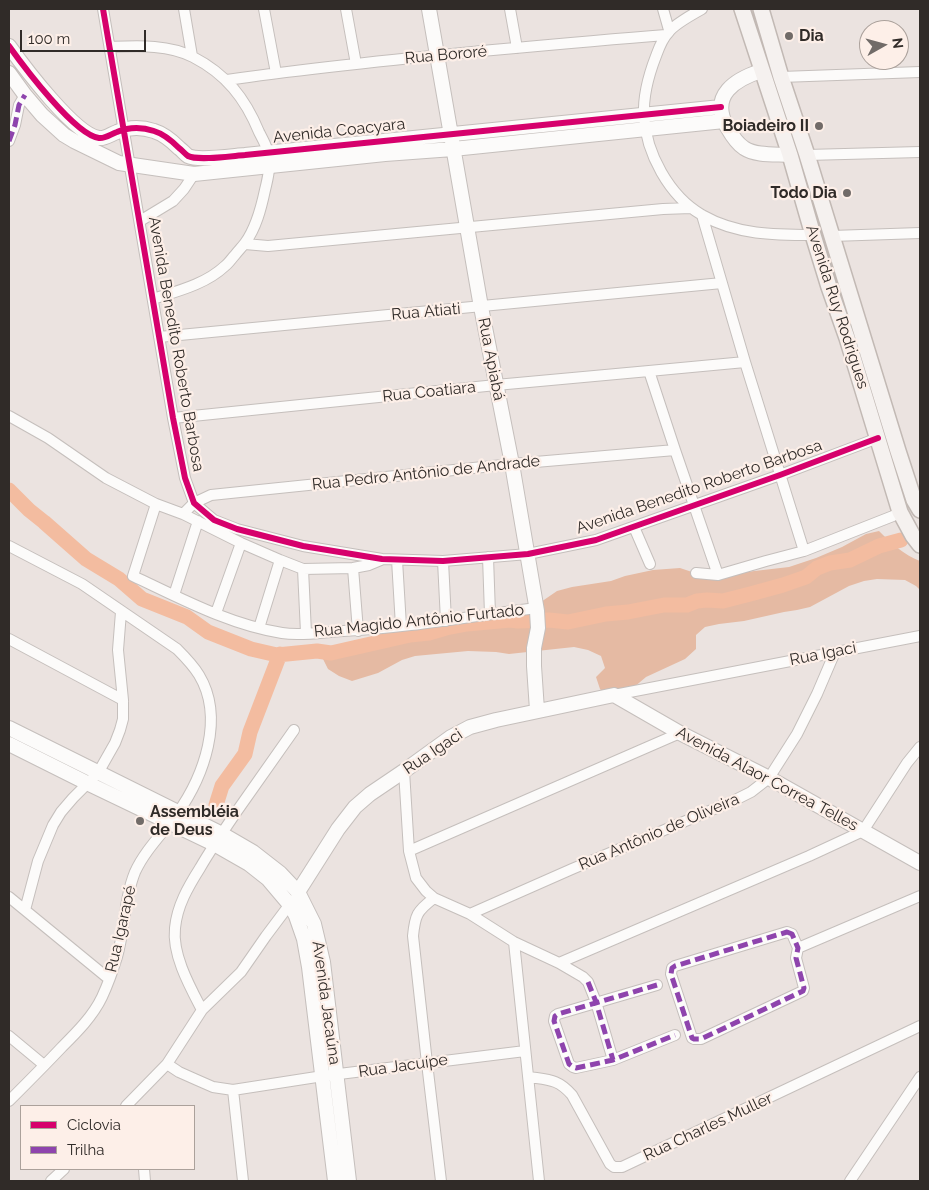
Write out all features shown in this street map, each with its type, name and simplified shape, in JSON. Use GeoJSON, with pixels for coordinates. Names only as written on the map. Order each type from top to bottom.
{"type":"FeatureCollection","features":[{"type":"Feature","properties":{"kind":"main road","name":"Avenida Ruy Rodrigues"},"geometry":{"type":"LineString","coordinates":[[742,9],[790,155],[829,287],[847,338],[900,512],[920,545]]}},
{"type":"Feature","properties":{"kind":"main road","name":"Avenida Ruy Rodrigues"},"geometry":{"type":"LineString","coordinates":[[761,9],[781,77],[918,502]]}},
{"type":"Feature","properties":{"kind":"main road"},"geometry":{"type":"LineString","coordinates":[[813,235],[832,236]]}},
{"type":"Feature","properties":{"kind":"main road"},"geometry":{"type":"LineString","coordinates":[[900,512],[905,505],[918,502]]}},
{"type":"Feature","properties":{"kind":"street","name":"Avenida Benedito Roberto Barbosa"},"geometry":{"type":"LineString","coordinates":[[104,9],[123,130],[184,478],[194,504],[214,520],[237,530],[303,546],[382,560],[443,561],[528,554],[596,540],[878,438]]}},
{"type":"Feature","properties":{"kind":"street"},"geometry":{"type":"LineString","coordinates":[[184,9],[192,56]]}},
{"type":"Feature","properties":{"kind":"street"},"geometry":{"type":"LineString","coordinates":[[264,9],[276,73]]}},
{"type":"Feature","properties":{"kind":"street"},"geometry":{"type":"LineString","coordinates":[[346,9],[356,64]]}},
{"type":"Feature","properties":{"kind":"street","name":"Rua Apiabá"},"geometry":{"type":"LineString","coordinates":[[429,9],[481,307],[528,554],[538,628],[534,648],[537,710]]}},
{"type":"Feature","properties":{"kind":"street"},"geometry":{"type":"LineString","coordinates":[[510,9],[517,48]]}},
{"type":"Feature","properties":{"kind":"street"},"geometry":{"type":"LineString","coordinates":[[663,9],[668,32]]}},
{"type":"Feature","properties":{"kind":"street"},"geometry":{"type":"LineString","coordinates":[[702,9],[668,32],[658,51],[648,79],[644,114],[646,129],[655,158],[663,175],[675,192],[691,208],[722,225],[744,232],[813,235]]}},
{"type":"Feature","properties":{"kind":"street","name":"Rua Bororé"},"geometry":{"type":"LineString","coordinates":[[226,80],[356,64],[668,32]]}},
{"type":"Feature","properties":{"kind":"street","name":"Avenida Coacyara"},"geometry":{"type":"LineString","coordinates":[[9,46],[29,74],[73,122],[93,136],[103,138],[123,130],[140,128],[157,132],[170,139],[187,155],[200,158],[721,107]]}},
{"type":"Feature","properties":{"kind":"street"},"geometry":{"type":"LineString","coordinates":[[110,47],[158,48],[174,50],[192,56],[226,80],[238,92],[257,125],[268,152],[267,184],[260,211],[245,244],[226,266],[215,274],[190,287],[153,299]]}},
{"type":"Feature","properties":{"kind":"street"},"geometry":{"type":"LineString","coordinates":[[761,71],[738,81],[729,88],[721,107],[724,122],[732,137],[742,147],[753,152],[790,155]]}},
{"type":"Feature","properties":{"kind":"street"},"geometry":{"type":"LineString","coordinates":[[781,77],[920,72]]}},
{"type":"Feature","properties":{"kind":"street","name":"Avenida Coacyara"},"geometry":{"type":"LineString","coordinates":[[9,73],[25,96],[64,135],[119,162],[194,174],[724,122]]}},
{"type":"Feature","properties":{"kind":"street"},"geometry":{"type":"LineString","coordinates":[[9,141],[19,105],[25,96]]}},
{"type":"Feature","properties":{"kind":"street"},"geometry":{"type":"LineString","coordinates":[[64,135],[73,122]]}},
{"type":"Feature","properties":{"kind":"street"},"geometry":{"type":"LineString","coordinates":[[807,155],[920,152]]}},
{"type":"Feature","properties":{"kind":"street"},"geometry":{"type":"LineString","coordinates":[[140,221],[173,201],[194,174]]}},
{"type":"Feature","properties":{"kind":"street"},"geometry":{"type":"LineString","coordinates":[[663,209],[675,192]]}},
{"type":"Feature","properties":{"kind":"street"},"geometry":{"type":"LineString","coordinates":[[245,244],[268,246],[663,209],[691,208]]}},
{"type":"Feature","properties":{"kind":"street"},"geometry":{"type":"LineString","coordinates":[[702,215],[744,362],[804,552]]}},
{"type":"Feature","properties":{"kind":"street"},"geometry":{"type":"LineString","coordinates":[[832,236],[920,233]]}},
{"type":"Feature","properties":{"kind":"street","name":"Rua Atiati"},"geometry":{"type":"LineString","coordinates":[[159,337],[722,283]]}},
{"type":"Feature","properties":{"kind":"street","name":"Rua Coatiara"},"geometry":{"type":"LineString","coordinates":[[173,418],[744,362]]}},
{"type":"Feature","properties":{"kind":"street"},"geometry":{"type":"LineString","coordinates":[[649,371],[718,575]]}},
{"type":"Feature","properties":{"kind":"street","name":"Avenida Benedito Roberto Barbosa"},"geometry":{"type":"LineString","coordinates":[[9,416],[48,438],[106,478],[156,504],[183,514],[241,543],[303,569],[353,568],[382,560]]}},
{"type":"Feature","properties":{"kind":"street","name":"Rua Pedro Antônio de Andrade"},"geometry":{"type":"LineString","coordinates":[[183,514],[194,504],[211,495],[512,464],[675,450]]}},
{"type":"Feature","properties":{"kind":"street","name":"Rua Magido Antônio Furtado"},"geometry":{"type":"LineString","coordinates":[[156,504],[133,576],[216,613],[259,628],[284,633],[306,634],[401,626],[536,610]]}},
{"type":"Feature","properties":{"kind":"street"},"geometry":{"type":"LineString","coordinates":[[696,573],[718,575],[804,552],[900,512]]}},
{"type":"Feature","properties":{"kind":"street"},"geometry":{"type":"LineString","coordinates":[[174,595],[198,521]]}},
{"type":"Feature","properties":{"kind":"street"},"geometry":{"type":"LineString","coordinates":[[634,527],[650,564]]}},
{"type":"Feature","properties":{"kind":"street"},"geometry":{"type":"LineString","coordinates":[[216,613],[241,543]]}},
{"type":"Feature","properties":{"kind":"street","name":"Rua Igarapé"},"geometry":{"type":"LineString","coordinates":[[9,546],[82,584],[177,649],[200,676],[208,697],[211,717],[210,738],[197,780],[174,818],[147,851],[136,871],[129,890],[117,956],[102,997],[92,1014],[78,1031],[9,1101]]}},
{"type":"Feature","properties":{"kind":"street"},"geometry":{"type":"LineString","coordinates":[[488,558],[490,614]]}},
{"type":"Feature","properties":{"kind":"street"},"geometry":{"type":"LineString","coordinates":[[259,628],[280,560]]}},
{"type":"Feature","properties":{"kind":"street"},"geometry":{"type":"LineString","coordinates":[[397,560],[401,626]]}},
{"type":"Feature","properties":{"kind":"street"},"geometry":{"type":"LineString","coordinates":[[443,561],[446,621]]}},
{"type":"Feature","properties":{"kind":"street"},"geometry":{"type":"LineString","coordinates":[[353,568],[358,630]]}},
{"type":"Feature","properties":{"kind":"street"},"geometry":{"type":"LineString","coordinates":[[303,569],[306,634]]}},
{"type":"Feature","properties":{"kind":"street"},"geometry":{"type":"LineString","coordinates":[[25,910],[38,861],[53,825],[87,783],[98,773],[120,730],[123,719],[124,700],[118,650],[121,612]]}},
{"type":"Feature","properties":{"kind":"street","name":"Rua Igaci"},"geometry":{"type":"LineString","coordinates":[[134,1102],[167,1064],[202,1010],[241,972],[290,906],[338,829],[355,807],[370,794],[451,737],[470,727],[537,710],[920,636]]}},
{"type":"Feature","properties":{"kind":"street"},"geometry":{"type":"LineString","coordinates":[[9,639],[124,700]]}},
{"type":"Feature","properties":{"kind":"street","name":"Rua Antônio de Oliveira"},"geometry":{"type":"LineString","coordinates":[[470,914],[751,792],[769,778],[797,734],[835,652]]}},
{"type":"Feature","properties":{"kind":"street","name":"Avenida Alaor Correa Telles"},"geometry":{"type":"LineString","coordinates":[[614,695],[680,733],[769,778],[920,863]]}},
{"type":"Feature","properties":{"kind":"street","name":"Avenida Jacaúna"},"geometry":{"type":"LineString","coordinates":[[9,728],[98,773],[174,818]]}},
{"type":"Feature","properties":{"kind":"street"},"geometry":{"type":"LineString","coordinates":[[202,1010],[190,987],[178,956],[174,929],[177,915],[183,898],[218,839],[294,730]]}},
{"type":"Feature","properties":{"kind":"street"},"geometry":{"type":"LineString","coordinates":[[409,851],[680,733]]}},
{"type":"Feature","properties":{"kind":"street","name":"Avenida Jacaúna"},"geometry":{"type":"LineString","coordinates":[[9,744],[87,783],[253,852],[280,873],[298,892],[314,924],[323,962],[335,1181]]}},
{"type":"Feature","properties":{"kind":"street"},"geometry":{"type":"LineString","coordinates":[[559,963],[863,831],[920,746]]}},
{"type":"Feature","properties":{"kind":"street"},"geometry":{"type":"LineString","coordinates":[[404,771],[409,851],[416,878],[434,898],[470,914],[514,942],[559,963],[583,977],[588,982],[596,1002],[613,1060]]}},
{"type":"Feature","properties":{"kind":"street","name":"Avenida Jacaúna"},"geometry":{"type":"LineString","coordinates":[[218,839],[268,879],[296,916],[304,939],[349,1181]]}},
{"type":"Feature","properties":{"kind":"street"},"geometry":{"type":"LineString","coordinates":[[798,948],[920,896]]}},
{"type":"Feature","properties":{"kind":"street"},"geometry":{"type":"LineString","coordinates":[[9,897],[109,979]]}},
{"type":"Feature","properties":{"kind":"street"},"geometry":{"type":"LineString","coordinates":[[434,898],[421,908],[414,920],[413,936],[442,1181]]}},
{"type":"Feature","properties":{"kind":"street"},"geometry":{"type":"LineString","coordinates":[[787,932],[792,934],[798,948],[796,958],[804,988],[803,991],[701,1040],[692,1038],[671,974],[672,968],[787,932]]}},
{"type":"Feature","properties":{"kind":"street"},"geometry":{"type":"LineString","coordinates":[[514,942],[539,1181]]}},
{"type":"Feature","properties":{"kind":"street"},"geometry":{"type":"LineString","coordinates":[[658,985],[558,1014],[555,1016],[554,1021],[570,1066],[576,1068],[613,1060],[675,1035]]}},
{"type":"Feature","properties":{"kind":"street","name":"Rua Charles Muller"},"geometry":{"type":"LineString","coordinates":[[529,1077],[560,1083],[566,1088],[572,1095],[610,1164],[614,1167],[622,1167],[920,1026]]}},
{"type":"Feature","properties":{"kind":"street"},"geometry":{"type":"LineString","coordinates":[[9,1036],[44,1065]]}},
{"type":"Feature","properties":{"kind":"street","name":"Rua Jacuípe"},"geometry":{"type":"LineString","coordinates":[[167,1064],[179,1072],[213,1087],[233,1090],[427,1062],[525,1051]]}},
{"type":"Feature","properties":{"kind":"street"},"geometry":{"type":"LineString","coordinates":[[850,1181],[920,1078]]}},
{"type":"Feature","properties":{"kind":"street"},"geometry":{"type":"LineString","coordinates":[[233,1090],[243,1181]]}},
{"type":"Feature","properties":{"kind":"street"},"geometry":{"type":"LineString","coordinates":[[51,1181],[63,1170]]}},
{"type":"Feature","properties":{"kind":"shaded area"},"geometry":{"type":"Polygon","coordinates":[[[879,531],[903,552],[920,561],[920,590],[905,580],[877,579],[864,581],[849,586],[810,607],[705,627],[696,635],[696,649],[685,659],[646,677],[633,688],[609,699],[600,689],[596,677],[605,668],[601,656],[588,650],[574,647],[509,654],[468,651],[415,656],[402,660],[378,673],[352,681],[328,669],[322,657],[322,654],[412,632],[522,615],[557,591],[611,581],[653,570],[680,568],[692,572],[720,575],[789,567],[842,547],[866,534],[879,531]]]}},
{"type":"Feature","properties":{"kind":"waterway"},"geometry":{"type":"LineString","coordinates":[[9,490],[29,510],[86,559],[119,579],[142,599],[187,617],[208,632],[251,649],[277,655],[317,651],[331,653],[467,624],[510,620],[568,622],[664,605],[687,605],[707,600],[723,601],[783,585],[806,577],[817,568],[830,563],[850,560],[879,546],[901,540]]}},
{"type":"Feature","properties":{"kind":"waterway"},"geometry":{"type":"LineString","coordinates":[[216,805],[222,786],[245,754],[250,732],[280,654]]}},
{"type":"Feature","properties":{"kind":"marked path"},"geometry":{"type":"LineString","coordinates":[[9,141],[19,105],[25,95]]}},
{"type":"Feature","properties":{"kind":"marked path"},"geometry":{"type":"LineString","coordinates":[[787,932],[792,934],[798,948],[796,958],[804,988],[803,991],[701,1039],[692,1038],[671,974],[672,968],[787,932]]}},
{"type":"Feature","properties":{"kind":"marked path"},"geometry":{"type":"LineString","coordinates":[[588,982],[596,1002],[613,1060]]}},
{"type":"Feature","properties":{"kind":"marked path"},"geometry":{"type":"LineString","coordinates":[[657,985],[555,1016],[554,1021],[569,1064],[576,1068],[613,1060],[675,1035]]}},
{"type":"Feature","properties":{"kind":"cycle path"},"geometry":{"type":"LineString","coordinates":[[103,9],[185,478],[194,503],[214,520],[237,529],[303,546],[382,559],[443,561],[528,554],[596,540],[878,438]]}},
{"type":"Feature","properties":{"kind":"cycle path"},"geometry":{"type":"LineString","coordinates":[[9,46],[51,99],[77,125],[89,134],[101,138],[126,129],[140,128],[158,132],[168,138],[188,156],[199,158],[215,158],[721,107]]}},
{"type":"Feature","properties":{"kind":"place","name":"Dia"},"geometry":{"type":"Point","coordinates":[789,36]}},
{"type":"Feature","properties":{"kind":"place","name":"Boiadeiro II"},"geometry":{"type":"Point","coordinates":[819,126]}},
{"type":"Feature","properties":{"kind":"place","name":"Todo Dia"},"geometry":{"type":"Point","coordinates":[847,193]}},
{"type":"Feature","properties":{"kind":"place","name":"Assembléia de Deus"},"geometry":{"type":"Point","coordinates":[140,821]}}]}
